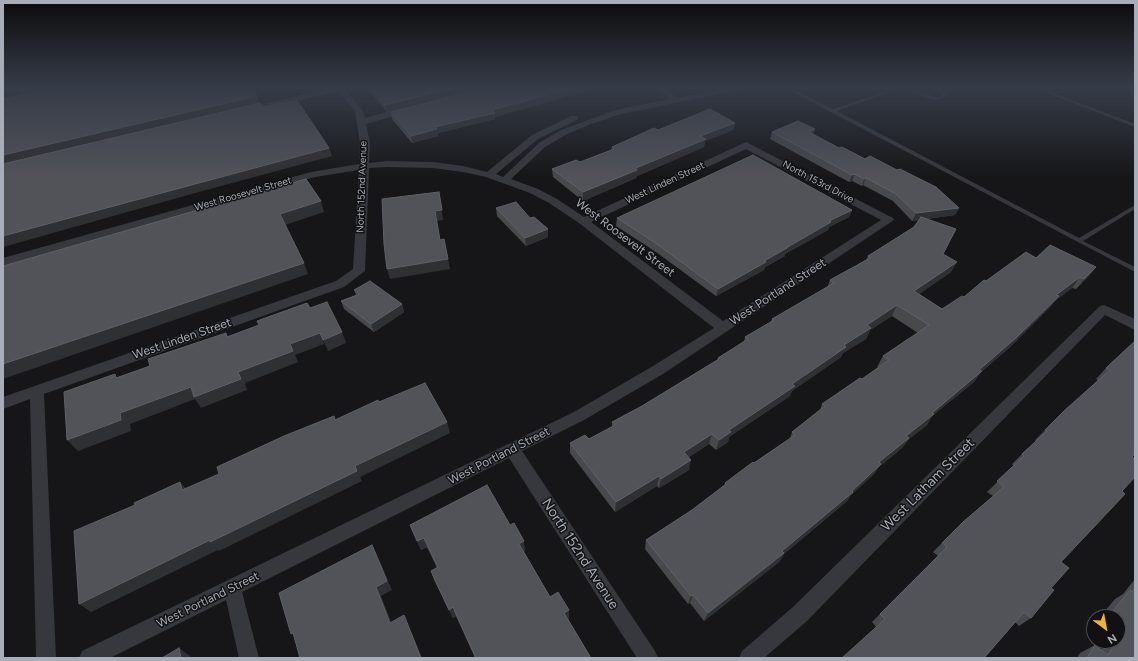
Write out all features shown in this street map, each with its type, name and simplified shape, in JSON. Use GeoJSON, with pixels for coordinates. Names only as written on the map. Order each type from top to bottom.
{"type":"FeatureCollection","features":[{"type":"Feature","properties":{"kind":"street","name":"North 152nd Avenue"},"geometry":{"type":"LineString","coordinates":[[359,271],[365,143],[361,118]]}},
{"type":"Feature","properties":{"kind":"street"},"geometry":{"type":"LineString","coordinates":[[362,122],[377,118]]}},
{"type":"Feature","properties":{"kind":"street"},"geometry":{"type":"LineString","coordinates":[[489,175],[535,137],[576,118]]}},
{"type":"Feature","properties":{"kind":"street"},"geometry":{"type":"LineString","coordinates":[[505,180],[533,152],[564,132],[600,118]]}},
{"type":"Feature","properties":{"kind":"street","name":"North 153rd Drive"},"geometry":{"type":"LineString","coordinates":[[746,144],[889,220]]}},
{"type":"Feature","properties":{"kind":"street","name":"West Linden Street"},"geometry":{"type":"LineString","coordinates":[[583,221],[746,144]]}},
{"type":"Feature","properties":{"kind":"street","name":"West Roosevelt Street"},"geometry":{"type":"LineString","coordinates":[[3,262],[322,172],[387,164],[433,165],[463,169],[489,175],[534,191],[553,201],[583,221],[723,328]]}},
{"type":"Feature","properties":{"kind":"street","name":"West Portland Street"},"geometry":{"type":"LineString","coordinates":[[90,658],[578,416],[658,370],[889,220]]}},
{"type":"Feature","properties":{"kind":"street","name":"West Linden Street"},"geometry":{"type":"LineString","coordinates":[[3,403],[340,284],[359,271]]}},
{"type":"Feature","properties":{"kind":"street","name":"West Latham Street"},"geometry":{"type":"LineString","coordinates":[[749,658],[800,614],[1104,308],[1135,325]]}},
{"type":"Feature","properties":{"kind":"street"},"geometry":{"type":"LineString","coordinates":[[37,391],[46,658]]}},
{"type":"Feature","properties":{"kind":"street","name":"North 152nd Avenue"},"geometry":{"type":"LineString","coordinates":[[512,449],[648,658]]}},
{"type":"Feature","properties":{"kind":"street"},"geometry":{"type":"LineString","coordinates":[[232,588],[249,658]]}},
{"type":"Feature","properties":{"kind":"lane"},"geometry":{"type":"LineString","coordinates":[[846,118],[1135,270]]}},
{"type":"Feature","properties":{"kind":"lane"},"geometry":{"type":"LineString","coordinates":[[1114,118],[1135,126]]}},
{"type":"Feature","properties":{"kind":"lane"},"geometry":{"type":"LineString","coordinates":[[1079,241],[1135,207]]}},
{"type":"Feature","properties":{"kind":"building"},"geometry":{"type":"Polygon","coordinates":[[[3,118],[163,118],[3,155],[3,118]]]}},
{"type":"Feature","properties":{"kind":"building"},"geometry":{"type":"Polygon","coordinates":[[[197,118],[309,118],[329,148],[3,236],[3,164],[197,118]]]}},
{"type":"Feature","properties":{"kind":"building"},"geometry":{"type":"Polygon","coordinates":[[[396,118],[474,118],[435,127],[437,129],[411,136],[396,118]]]}},
{"type":"Feature","properties":{"kind":"building"},"geometry":{"type":"Polygon","coordinates":[[[688,118],[726,118],[735,123],[700,136],[706,139],[583,192],[552,169],[576,160],[580,162],[614,149],[612,147],[654,128],[658,130],[688,118]]]}},
{"type":"Feature","properties":{"kind":"building"},"geometry":{"type":"Polygon","coordinates":[[[798,121],[815,129],[809,132],[839,148],[842,147],[865,159],[870,156],[936,187],[959,208],[916,213],[896,194],[866,178],[864,179],[855,174],[852,175],[772,132],[798,121]]]}},
{"type":"Feature","properties":{"kind":"building"},"geometry":{"type":"Polygon","coordinates":[[[753,155],[852,210],[829,221],[831,222],[764,261],[766,262],[718,289],[657,244],[617,218],[753,155]]]}},
{"type":"Feature","properties":{"kind":"building"},"geometry":{"type":"Polygon","coordinates":[[[306,179],[321,201],[280,214],[304,263],[3,364],[3,266],[306,179]]]}},
{"type":"Feature","properties":{"kind":"building"},"geometry":{"type":"Polygon","coordinates":[[[439,192],[442,210],[435,211],[440,240],[444,239],[448,259],[387,269],[384,244],[382,199],[439,192]]]}},
{"type":"Feature","properties":{"kind":"building"},"geometry":{"type":"Polygon","coordinates":[[[516,202],[530,218],[534,217],[548,229],[525,238],[496,208],[516,202]]]}},
{"type":"Feature","properties":{"kind":"building"},"geometry":{"type":"Polygon","coordinates":[[[921,217],[956,229],[943,254],[957,262],[914,291],[942,309],[962,296],[964,297],[984,280],[986,281],[1026,252],[1036,258],[1050,245],[1096,267],[1084,279],[1080,277],[1056,295],[1059,296],[1017,337],[979,370],[982,371],[932,413],[934,414],[906,436],[909,438],[879,462],[881,464],[852,491],[853,492],[782,551],[784,553],[708,613],[693,595],[691,596],[646,540],[692,510],[753,462],[754,463],[795,435],[792,432],[825,406],[822,404],[889,360],[883,356],[929,325],[897,305],[867,325],[871,328],[844,345],[846,347],[792,384],[795,386],[729,430],[731,432],[719,440],[712,434],[684,452],[691,460],[661,479],[659,476],[616,502],[570,443],[585,435],[589,439],[615,425],[612,422],[642,406],[719,359],[718,358],[748,339],[745,337],[774,320],[772,319],[834,283],[830,280],[870,258],[868,256],[914,227],[921,217]]]}},
{"type":"Feature","properties":{"kind":"building"},"geometry":{"type":"Polygon","coordinates":[[[370,281],[402,304],[371,324],[341,301],[360,294],[354,290],[370,281]]]}},
{"type":"Feature","properties":{"kind":"building"},"geometry":{"type":"Polygon","coordinates":[[[327,302],[342,332],[323,340],[320,333],[290,344],[293,351],[238,372],[241,379],[194,397],[191,387],[120,413],[121,420],[67,440],[64,392],[115,374],[116,378],[150,366],[148,359],[226,333],[227,337],[259,325],[257,321],[307,303],[310,308],[327,302]]]}},
{"type":"Feature","properties":{"kind":"building"},"geometry":{"type":"Polygon","coordinates":[[[1135,341],[1135,454],[1132,457],[1135,459],[1135,477],[1122,491],[1125,494],[1061,562],[1069,568],[1051,588],[1054,590],[1031,618],[1024,612],[984,658],[842,658],[885,619],[880,614],[947,547],[942,543],[963,522],[1004,487],[997,481],[1024,456],[1022,454],[1047,431],[1045,430],[1065,410],[1110,370],[1106,368],[1135,341]]]}},
{"type":"Feature","properties":{"kind":"building"},"geometry":{"type":"Polygon","coordinates":[[[425,383],[447,422],[355,466],[357,471],[79,604],[74,531],[135,505],[134,503],[180,482],[182,490],[219,474],[217,467],[284,436],[334,416],[335,420],[378,400],[379,402],[425,383]]]}},
{"type":"Feature","properties":{"kind":"building"},"geometry":{"type":"Polygon","coordinates":[[[487,485],[510,525],[514,523],[524,541],[519,544],[550,597],[558,592],[569,610],[564,613],[591,658],[476,658],[453,607],[449,610],[431,571],[438,567],[424,538],[417,541],[410,525],[487,485]]]}},
{"type":"Feature","properties":{"kind":"building"},"geometry":{"type":"Polygon","coordinates":[[[372,545],[387,581],[376,587],[390,623],[404,615],[421,658],[300,658],[279,593],[372,545]]]}},
{"type":"Feature","properties":{"kind":"building"},"geometry":{"type":"Polygon","coordinates":[[[1135,588],[1135,658],[1087,658],[1093,649],[1100,649],[1108,655],[1112,649],[1126,649],[1126,609],[1115,609],[1130,590],[1132,592],[1135,588]]]}},
{"type":"Feature","properties":{"kind":"building"},"geometry":{"type":"Polygon","coordinates":[[[179,648],[181,658],[162,658],[179,648]]]}}]}
